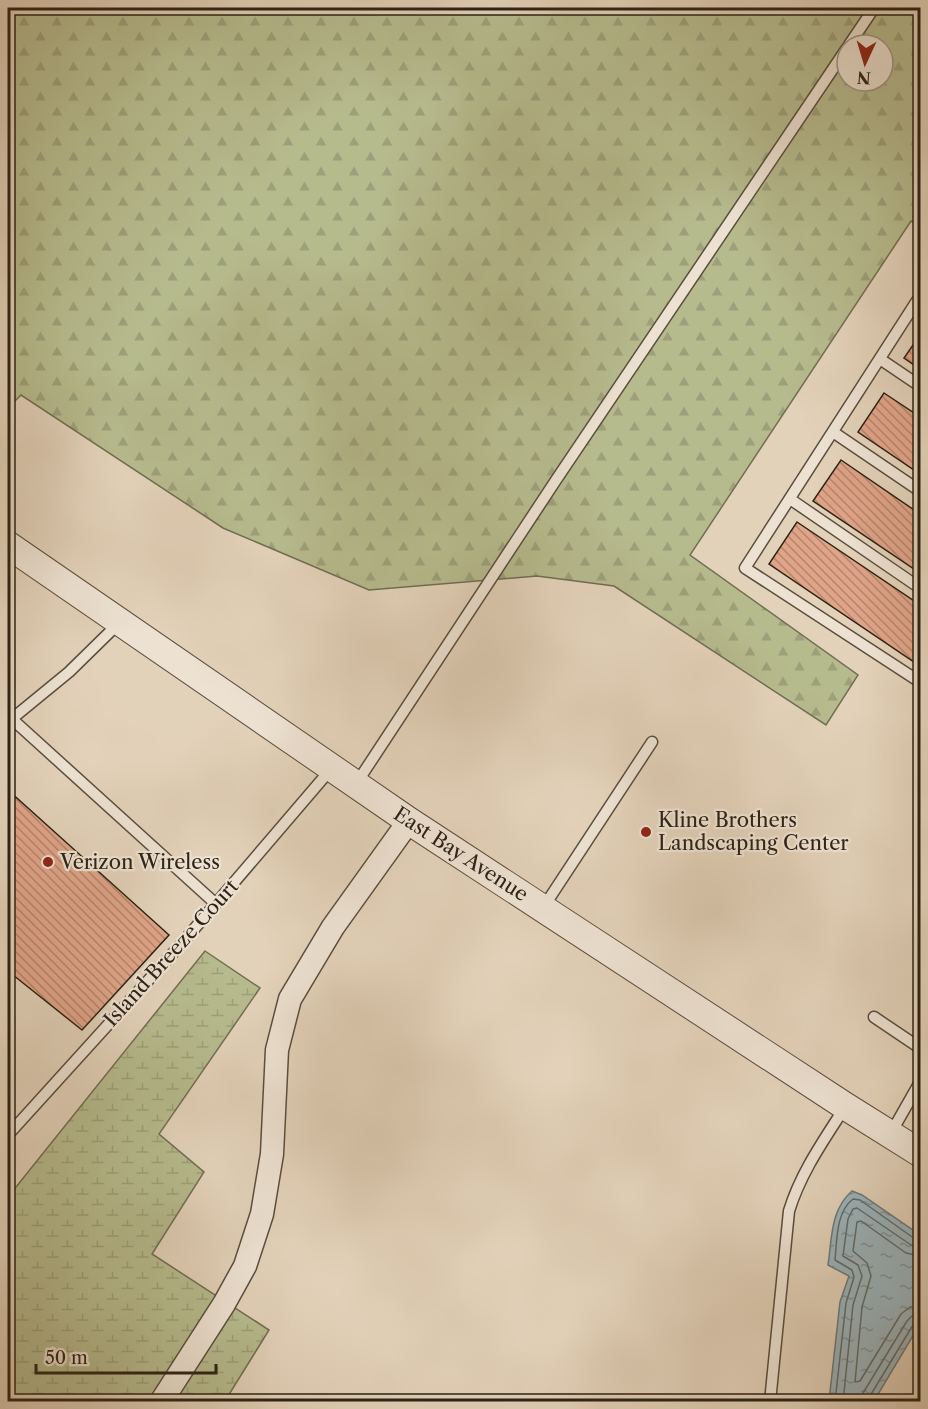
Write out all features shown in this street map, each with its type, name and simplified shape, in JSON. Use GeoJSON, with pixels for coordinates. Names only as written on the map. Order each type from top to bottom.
{"type":"FeatureCollection","features":[{"type":"Feature","properties":{"kind":"street","name":"East Bay Avenue"},"geometry":{"type":"LineString","coordinates":[[8,545],[408,821],[845,1106],[921,1153]]}},
{"type":"Feature","properties":{"kind":"street"},"geometry":{"type":"LineString","coordinates":[[161,1401],[240,1276],[259,1225],[272,1154],[277,1050],[290,999],[333,927],[408,821]]}},
{"type":"Feature","properties":{"kind":"lane"},"geometry":{"type":"LineString","coordinates":[[857,33],[874,8]]}},
{"type":"Feature","properties":{"kind":"lane"},"geometry":{"type":"LineString","coordinates":[[356,784],[556,480],[835,65]]}},
{"type":"Feature","properties":{"kind":"lane"},"geometry":{"type":"LineString","coordinates":[[921,296],[745,568],[921,682]]}},
{"type":"Feature","properties":{"kind":"lane"},"geometry":{"type":"LineString","coordinates":[[880,359],[921,386]]}},
{"type":"Feature","properties":{"kind":"lane"},"geometry":{"type":"LineString","coordinates":[[833,432],[921,491]]}},
{"type":"Feature","properties":{"kind":"lane"},"geometry":{"type":"LineString","coordinates":[[790,500],[921,588]]}},
{"type":"Feature","properties":{"kind":"lane"},"geometry":{"type":"LineString","coordinates":[[119,623],[69,672],[10,721],[216,903]]}},
{"type":"Feature","properties":{"kind":"lane"},"geometry":{"type":"LineString","coordinates":[[543,908],[652,742]]}},
{"type":"Feature","properties":{"kind":"lane","name":"Island Breeze Court"},"geometry":{"type":"LineString","coordinates":[[8,1135],[183,942],[332,769]]}},
{"type":"Feature","properties":{"kind":"lane"},"geometry":{"type":"LineString","coordinates":[[874,1017],[921,1048]]}},
{"type":"Feature","properties":{"kind":"lane"},"geometry":{"type":"LineString","coordinates":[[891,1134],[921,1082]]}},
{"type":"Feature","properties":{"kind":"lane"},"geometry":{"type":"LineString","coordinates":[[770,1401],[789,1210],[796,1187],[845,1106]]}},
{"type":"Feature","properties":{"kind":"green space"},"geometry":{"type":"Polygon","coordinates":[[[8,8],[920,8],[920,226],[911,221],[690,555],[858,675],[826,725],[614,586],[537,576],[369,590],[223,528],[21,395],[8,408],[8,8]]]}},
{"type":"Feature","properties":{"kind":"green space"},"geometry":{"type":"Polygon","coordinates":[[[205,951],[260,988],[159,1134],[204,1172],[152,1254],[269,1330],[225,1401],[8,1401],[8,1197],[205,951]]]}},
{"type":"Feature","properties":{"kind":"water"},"geometry":{"type":"Polygon","coordinates":[[[852,1191],[862,1195],[920,1235],[920,1324],[874,1401],[829,1401],[840,1302],[849,1276],[828,1265],[836,1216],[852,1191]]]}},
{"type":"Feature","properties":{"kind":"building"},"geometry":{"type":"Polygon","coordinates":[[[920,335],[920,369],[904,358],[920,335]]]}},
{"type":"Feature","properties":{"kind":"building"},"geometry":{"type":"Polygon","coordinates":[[[884,393],[920,417],[920,474],[858,432],[884,393]]]}},
{"type":"Feature","properties":{"kind":"building"},"geometry":{"type":"Polygon","coordinates":[[[841,460],[920,514],[920,573],[813,501],[841,460]]]}},
{"type":"Feature","properties":{"kind":"building"},"geometry":{"type":"Polygon","coordinates":[[[797,522],[920,605],[920,666],[769,564],[797,522]]]}},
{"type":"Feature","properties":{"kind":"building","name":"Verizon Wireless"},"geometry":{"type":"Polygon","coordinates":[[[8,790],[169,935],[82,1030],[8,971],[8,790]]]}},
{"type":"Feature","properties":{"kind":"place","name":"Kline Brothers Landscaping Center"},"geometry":{"type":"Point","coordinates":[646,832]}},
{"type":"Feature","properties":{"kind":"place","name":"Verizon Wireless"},"geometry":{"type":"Point","coordinates":[48,862]}}]}
